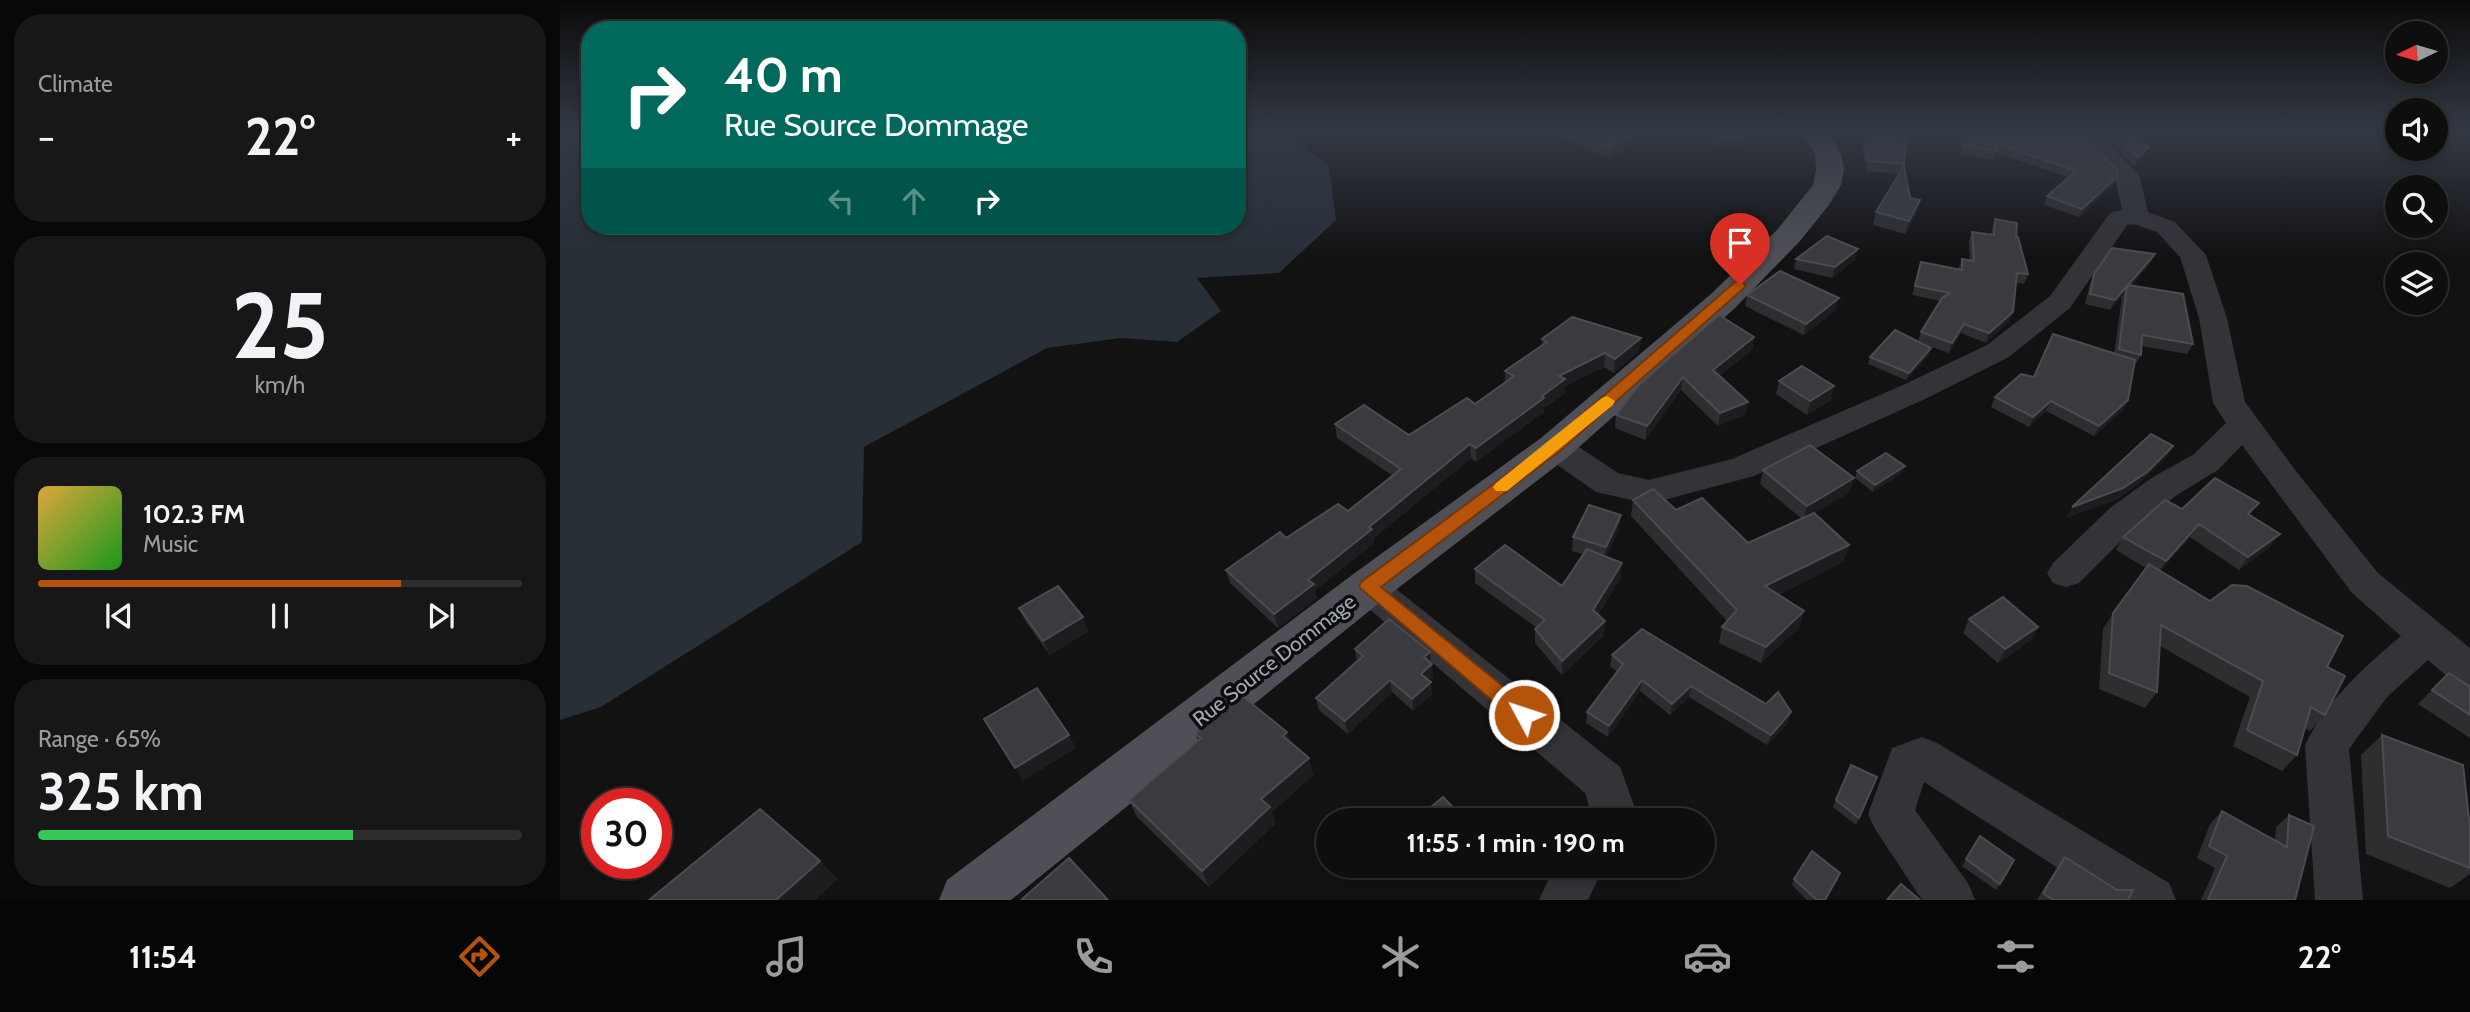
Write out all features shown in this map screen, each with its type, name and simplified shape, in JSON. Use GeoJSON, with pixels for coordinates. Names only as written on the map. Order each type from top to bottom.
{"type":"FeatureCollection","features":[{"type":"Feature","properties":{"kind":"main road","name":"Rue Source Dommage"},"geometry":{"type":"LineString","coordinates":[[974,894],[1368,587],[1555,447],[1723,301],[1788,236],[1819,199],[1829,173]]}},
{"type":"Feature","properties":{"kind":"street"},"geometry":{"type":"LineString","coordinates":[[2126,173],[2136,216]]}},
{"type":"Feature","properties":{"kind":"street"},"geometry":{"type":"LineString","coordinates":[[1555,447],[1608,483],[1649,492],[1742,468],[1914,392],[1998,351],[2060,302],[2119,218],[2136,216],[2166,227],[2193,255],[2213,318],[2229,403],[2284,480],[2365,583],[2470,672]]}},
{"type":"Feature","properties":{"kind":"street"},"geometry":{"type":"LineString","coordinates":[[2066,573],[2123,517],[2165,486],[2206,462],[2244,424]]}},
{"type":"Feature","properties":{"kind":"street"},"geometry":{"type":"LineString","coordinates":[[1368,587],[1604,780],[1612,808]]}},
{"type":"Feature","properties":{"kind":"street"},"geometry":{"type":"LineString","coordinates":[[2339,900],[2328,745],[2372,685],[2429,636]]}},
{"type":"Feature","properties":{"kind":"street"},"geometry":{"type":"LineString","coordinates":[[1951,900],[1891,814],[1908,762],[1922,757],[2152,900]]}},
{"type":"Feature","properties":{"kind":"street"},"geometry":{"type":"LineString","coordinates":[[1563,900],[1574,878]]}},
{"type":"Feature","properties":{"kind":"shaded area"},"geometry":{"type":"Polygon","coordinates":[[[560,173],[581,173],[581,235],[1246,235],[1246,173],[1330,173],[1336,220],[1279,273],[1197,278],[1221,311],[1177,342],[1121,338],[1047,348],[864,447],[862,542],[601,707],[560,720],[560,173]]]}},
{"type":"Feature","properties":{"kind":"building"},"geometry":{"type":"Polygon","coordinates":[[[1900,173],[1905,173],[1910,198],[1920,200],[1909,221],[1876,212],[1900,173]]]}},
{"type":"Feature","properties":{"kind":"building"},"geometry":{"type":"Polygon","coordinates":[[[2074,173],[2117,173],[2118,176],[2082,209],[2047,196],[2074,173]]]}},
{"type":"Feature","properties":{"kind":"building"},"geometry":{"type":"Polygon","coordinates":[[[1995,219],[2017,223],[2016,237],[2028,274],[2017,273],[2013,312],[1989,333],[1964,324],[1952,343],[1921,332],[1942,298],[1950,293],[1915,286],[1921,262],[1962,270],[1962,259],[1974,261],[1972,232],[1994,235],[1995,219]]]}},
{"type":"Feature","properties":{"kind":"building"},"geometry":{"type":"Polygon","coordinates":[[[1827,236],[1858,249],[1835,267],[1796,259],[1827,236]]]}},
{"type":"Feature","properties":{"kind":"building"},"geometry":{"type":"Polygon","coordinates":[[[2112,248],[2155,254],[2128,285],[2183,294],[2193,344],[2142,335],[2141,355],[2119,349],[2127,286],[2115,300],[2090,294],[2094,274],[2112,248]]]}},
{"type":"Feature","properties":{"kind":"building"},"geometry":{"type":"Polygon","coordinates":[[[1780,271],[1839,298],[1806,324],[1747,295],[1780,271]]]}},
{"type":"Feature","properties":{"kind":"building"},"geometry":{"type":"Polygon","coordinates":[[[1719,315],[1754,337],[1713,370],[1748,402],[1720,413],[1683,377],[1647,426],[1616,415],[1639,385],[1719,315]]]}},
{"type":"Feature","properties":{"kind":"building"},"geometry":{"type":"Polygon","coordinates":[[[1572,317],[1641,338],[1615,359],[1605,353],[1559,376],[1565,379],[1542,396],[1544,398],[1476,448],[1470,444],[1308,580],[1314,584],[1274,614],[1226,570],[1280,532],[1286,538],[1338,504],[1348,511],[1401,469],[1335,424],[1364,405],[1409,435],[1467,398],[1475,404],[1514,376],[1505,371],[1547,342],[1542,339],[1572,317]]]}},
{"type":"Feature","properties":{"kind":"building"},"geometry":{"type":"Polygon","coordinates":[[[1895,330],[1931,348],[1909,373],[1870,357],[1895,330]]]}},
{"type":"Feature","properties":{"kind":"building"},"geometry":{"type":"Polygon","coordinates":[[[2053,334],[2135,360],[2128,400],[2099,426],[2051,401],[2033,417],[1995,397],[2021,374],[2034,377],[2053,334]]]}},
{"type":"Feature","properties":{"kind":"building"},"geometry":{"type":"Polygon","coordinates":[[[1802,366],[1834,386],[1810,401],[1779,381],[1802,366]]]}},
{"type":"Feature","properties":{"kind":"building"},"geometry":{"type":"Polygon","coordinates":[[[2151,434],[2173,446],[2147,472],[2123,488],[2072,507],[2151,434]]]}},
{"type":"Feature","properties":{"kind":"building"},"geometry":{"type":"Polygon","coordinates":[[[1810,445],[1854,478],[1807,506],[1763,470],[1810,445]]]}},
{"type":"Feature","properties":{"kind":"building"},"geometry":{"type":"Polygon","coordinates":[[[1886,453],[1905,466],[1875,485],[1857,471],[1886,453]]]}},
{"type":"Feature","properties":{"kind":"building"},"geometry":{"type":"Polygon","coordinates":[[[2215,478],[2259,503],[2248,514],[2280,534],[2248,557],[2199,524],[2166,561],[2123,537],[2165,500],[2182,509],[2215,478]]]}},
{"type":"Feature","properties":{"kind":"building"},"geometry":{"type":"Polygon","coordinates":[[[1653,489],[1676,510],[1702,498],[1748,543],[1814,513],[1849,545],[1765,586],[1804,611],[1766,647],[1722,627],[1737,610],[1633,500],[1653,489]]]}},
{"type":"Feature","properties":{"kind":"building"},"geometry":{"type":"Polygon","coordinates":[[[1589,505],[1621,515],[1606,547],[1573,537],[1589,505]]]}},
{"type":"Feature","properties":{"kind":"building"},"geometry":{"type":"Polygon","coordinates":[[[1505,545],[1562,586],[1587,549],[1622,563],[1593,610],[1605,621],[1562,661],[1535,629],[1545,620],[1475,569],[1505,545]]]}},
{"type":"Feature","properties":{"kind":"building"},"geometry":{"type":"Polygon","coordinates":[[[2149,564],[2210,601],[2232,585],[2247,586],[2343,636],[2327,667],[2345,676],[2325,715],[2311,707],[2297,755],[2247,730],[2263,681],[2161,625],[2157,692],[2109,673],[2113,613],[2149,564]]]}},
{"type":"Feature","properties":{"kind":"building"},"geometry":{"type":"Polygon","coordinates":[[[1058,586],[1083,617],[1043,641],[1019,608],[1058,586]]]}},
{"type":"Feature","properties":{"kind":"building"},"geometry":{"type":"Polygon","coordinates":[[[2003,597],[2038,627],[2005,649],[1969,619],[2003,597]]]}},
{"type":"Feature","properties":{"kind":"building"},"geometry":{"type":"Polygon","coordinates":[[[1389,619],[1430,652],[1424,657],[1432,664],[1421,674],[1431,682],[1412,699],[1390,680],[1345,721],[1316,698],[1363,656],[1355,649],[1389,619]]]}},
{"type":"Feature","properties":{"kind":"building"},"geometry":{"type":"Polygon","coordinates":[[[1642,629],[1766,704],[1778,692],[1791,712],[1771,735],[1691,686],[1672,704],[1642,680],[1609,726],[1587,712],[1623,664],[1612,655],[1642,629]]]}},
{"type":"Feature","properties":{"kind":"building"},"geometry":{"type":"Polygon","coordinates":[[[2449,673],[2470,687],[2470,715],[2432,690],[2449,673]]]}},
{"type":"Feature","properties":{"kind":"building"},"geometry":{"type":"Polygon","coordinates":[[[1037,688],[1069,735],[1015,768],[984,719],[1037,688]]]}},
{"type":"Feature","properties":{"kind":"building"},"geometry":{"type":"Polygon","coordinates":[[[1241,695],[1287,732],[1283,736],[1309,758],[1261,799],[1270,807],[1202,871],[1129,800],[1201,738],[1195,734],[1241,695]]]}},
{"type":"Feature","properties":{"kind":"building"},"geometry":{"type":"Polygon","coordinates":[[[2382,735],[2463,765],[2470,828],[2470,868],[2388,836],[2382,735]]]}},
{"type":"Feature","properties":{"kind":"building"},"geometry":{"type":"Polygon","coordinates":[[[1851,765],[1877,777],[1859,818],[1836,800],[1851,765]]]}},
{"type":"Feature","properties":{"kind":"building"},"geometry":{"type":"Polygon","coordinates":[[[1443,797],[1453,808],[1430,808],[1443,797]]]}},
{"type":"Feature","properties":{"kind":"building"},"geometry":{"type":"Polygon","coordinates":[[[760,809],[820,861],[776,900],[649,900],[760,809]]]}},
{"type":"Feature","properties":{"kind":"building"},"geometry":{"type":"Polygon","coordinates":[[[2222,811],[2287,847],[2289,815],[2314,826],[2295,900],[2208,900],[2227,856],[2209,846],[2222,811]]]}},
{"type":"Feature","properties":{"kind":"building"},"geometry":{"type":"Polygon","coordinates":[[[1980,836],[2014,860],[2000,884],[1966,859],[1980,836]]]}},
{"type":"Feature","properties":{"kind":"building"},"geometry":{"type":"Polygon","coordinates":[[[1812,851],[1840,873],[1825,900],[1817,900],[1794,879],[1812,851]]]}},
{"type":"Feature","properties":{"kind":"building"},"geometry":{"type":"Polygon","coordinates":[[[2065,857],[2117,890],[2133,890],[2128,900],[2053,900],[2043,893],[2065,857]]]}},
{"type":"Feature","properties":{"kind":"building"},"geometry":{"type":"Polygon","coordinates":[[[1069,858],[1108,900],[1021,900],[1069,858]]]}},
{"type":"Feature","properties":{"kind":"building"},"geometry":{"type":"Polygon","coordinates":[[[1901,884],[1920,900],[1887,900],[1901,884]]]}},
{"type":"Feature","properties":{"kind":"slow traffic"},"geometry":{"type":"LineString","coordinates":[[1502,487],[1555,447],[1607,401]]}},
{"type":"Feature","properties":{"kind":"route"},"geometry":{"type":"LineString","coordinates":[[1524,715],[1368,587],[1555,447],[1740,285]]}}]}
